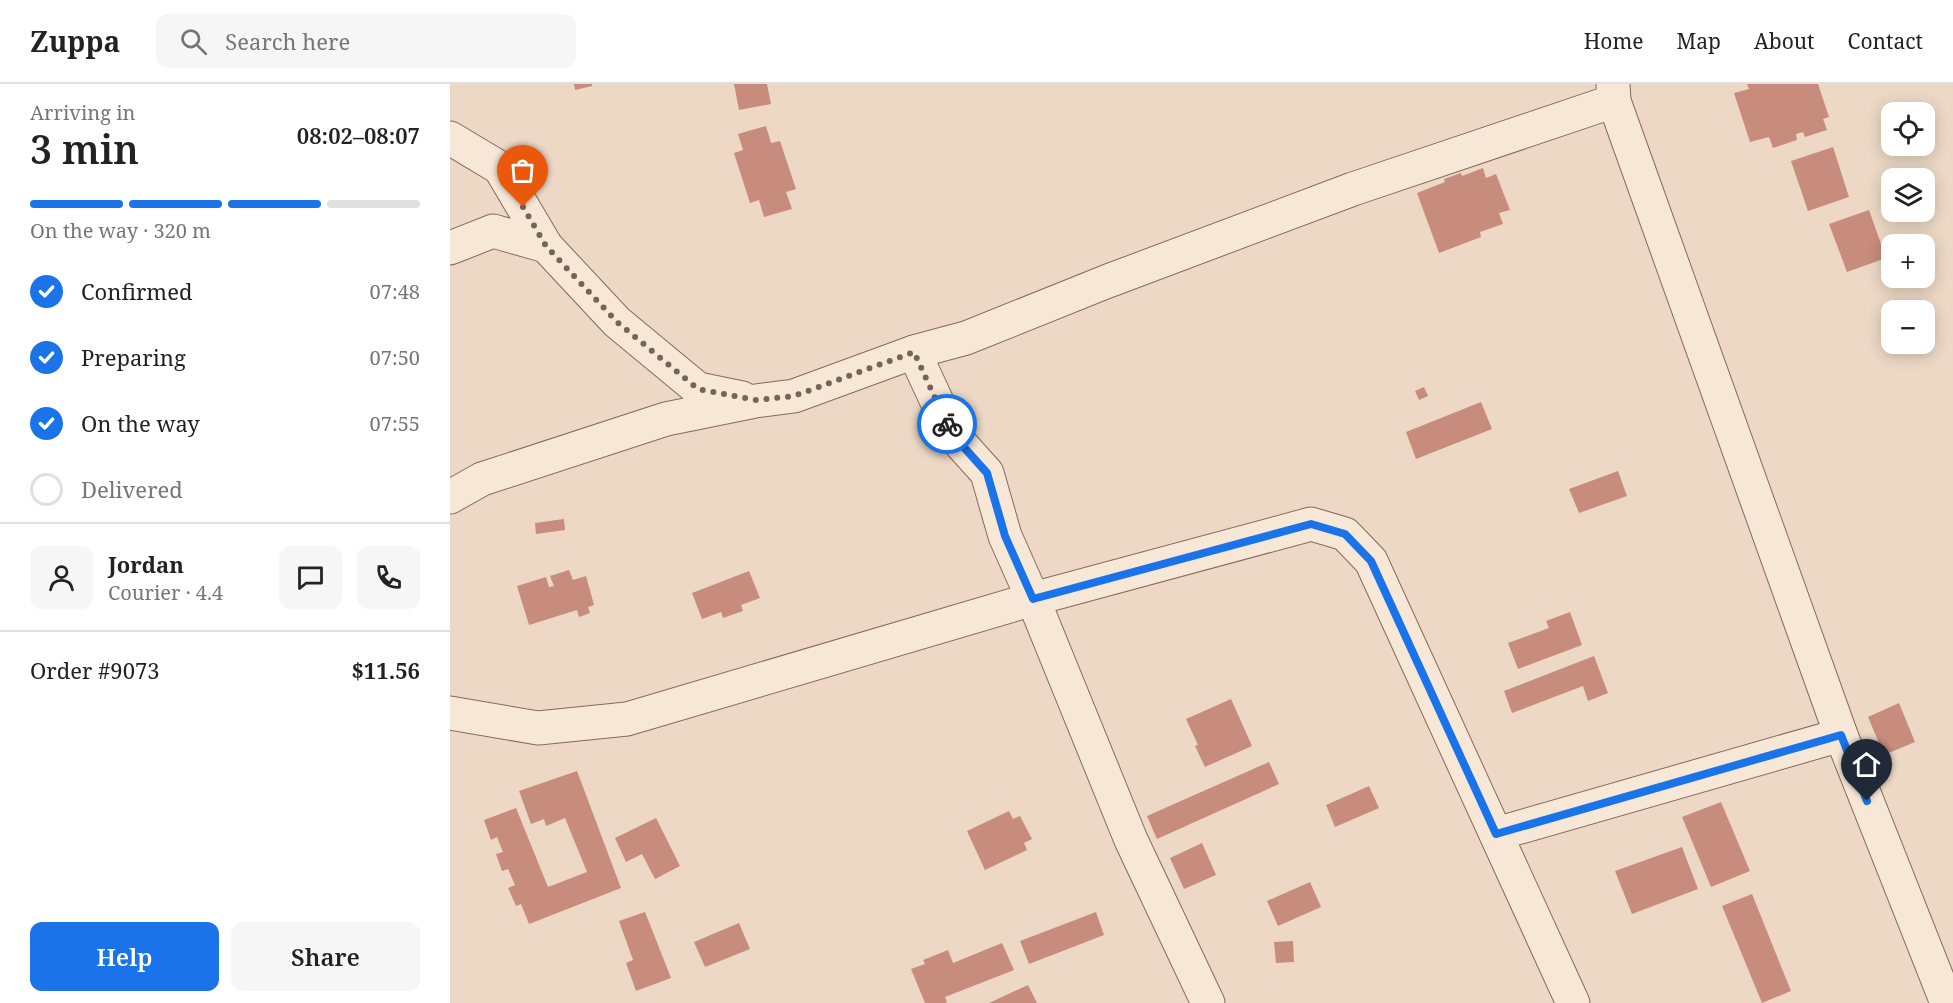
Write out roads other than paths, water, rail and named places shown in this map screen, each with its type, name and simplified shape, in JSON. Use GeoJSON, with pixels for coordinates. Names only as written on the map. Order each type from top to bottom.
{"type":"FeatureCollection","features":[{"type":"Feature","properties":{"kind":"street"},"geometry":{"type":"LineString","coordinates":[[450,497],[482,479],[666,419],[756,400],[794,396],[914,352],[966,338],[1108,281],[1614,93],[1841,735],[1947,1003]]}},
{"type":"Feature","properties":{"kind":"street"},"geometry":{"type":"LineString","coordinates":[[450,138],[500,168],[546,246],[617,322],[698,389],[756,400]]}},
{"type":"Feature","properties":{"kind":"street"},"geometry":{"type":"LineString","coordinates":[[450,248],[493,231],[546,246]]}},
{"type":"Feature","properties":{"kind":"street"},"geometry":{"type":"LineString","coordinates":[[914,352],[952,434],[987,473],[1005,536],[1131,840],[1208,1003]]}},
{"type":"Feature","properties":{"kind":"street"},"geometry":{"type":"LineString","coordinates":[[450,713],[538,728],[627,719],[1033,599],[1311,524],[1345,534],[1371,561],[1573,1003]]}},
{"type":"Feature","properties":{"kind":"street"},"geometry":{"type":"LineString","coordinates":[[1496,834],[1841,735]]}}]}
